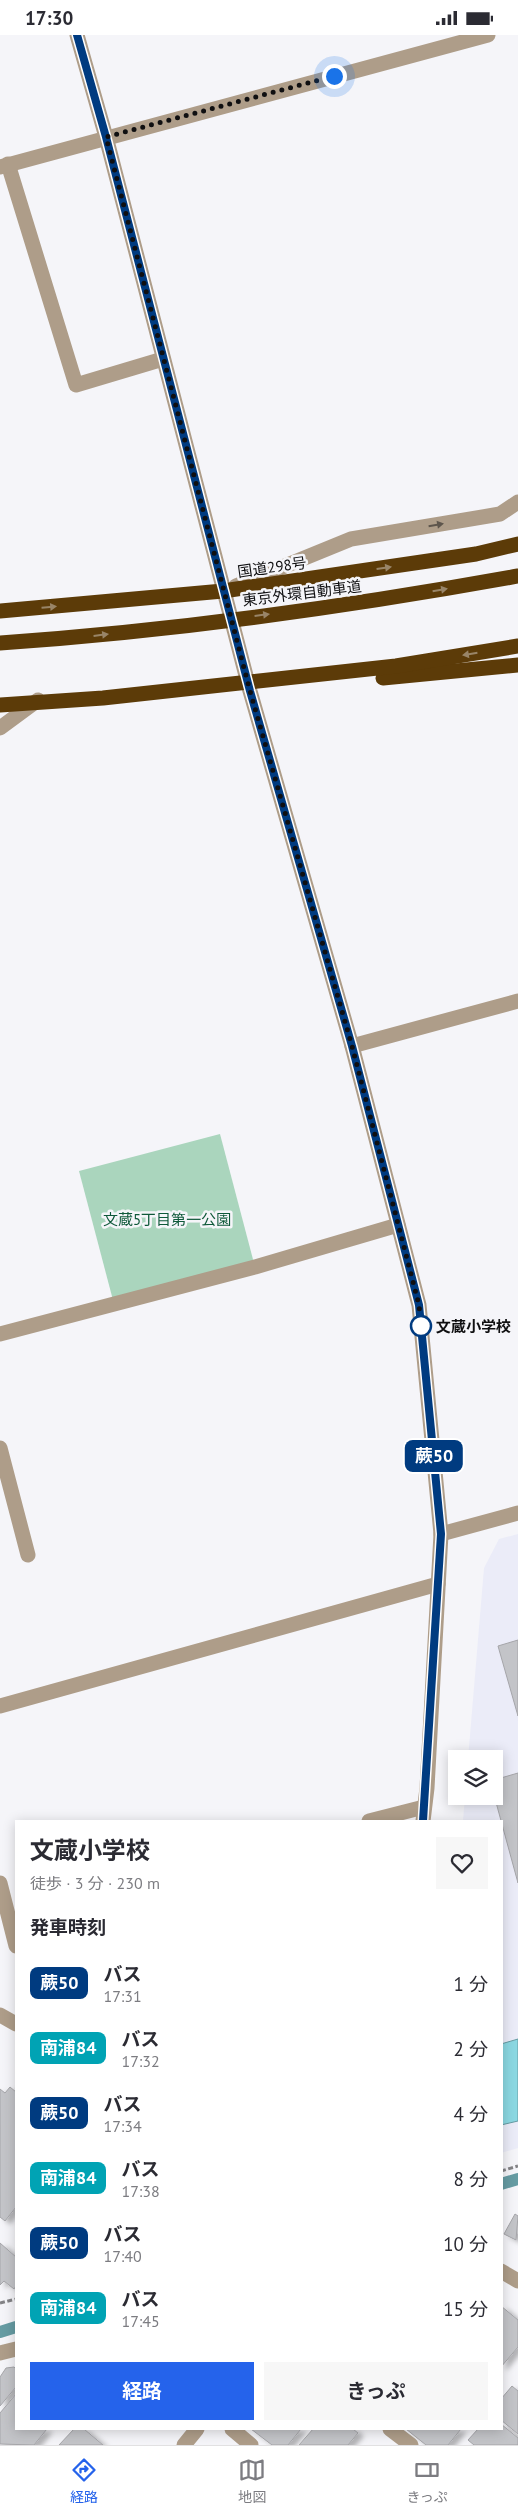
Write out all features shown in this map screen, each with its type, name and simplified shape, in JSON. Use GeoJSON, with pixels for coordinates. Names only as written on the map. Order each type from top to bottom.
{"type":"FeatureCollection","features":[{"type":"Feature","properties":{"kind":"highway","name":"国道298号"},"geometry":{"type":"LineString","coordinates":[[0,611],[223,591],[476,554],[518,545]]}},
{"type":"Feature","properties":{"kind":"highway","name":"東京外環自動車道"},"geometry":{"type":"LineString","coordinates":[[0,643],[93,637],[386,600],[518,576]]}},
{"type":"Feature","properties":{"kind":"highway"},"geometry":{"type":"LineString","coordinates":[[0,705],[103,697],[396,666],[518,646]]}},
{"type":"Feature","properties":{"kind":"highway"},"geometry":{"type":"LineString","coordinates":[[0,700],[250,691],[518,665]]}},
{"type":"Feature","properties":{"kind":"street"},"geometry":{"type":"LineString","coordinates":[[77,35],[106,137],[223,591],[352,1046],[419,1305],[441,1534],[423,1814],[378,1820]]}},
{"type":"Feature","properties":{"kind":"street"},"geometry":{"type":"LineString","coordinates":[[163,359],[76,385],[4,165],[488,35]]}},
{"type":"Feature","properties":{"kind":"street"},"geometry":{"type":"LineString","coordinates":[[223,591],[351,539],[500,515],[518,502]]}},
{"type":"Feature","properties":{"kind":"street"},"geometry":{"type":"LineString","coordinates":[[0,728],[38,700]]}},
{"type":"Feature","properties":{"kind":"street"},"geometry":{"type":"LineString","coordinates":[[352,1046],[518,1001]]}},
{"type":"Feature","properties":{"kind":"street"},"geometry":{"type":"LineString","coordinates":[[0,1334],[256,1267],[398,1225]]}},
{"type":"Feature","properties":{"kind":"street"},"geometry":{"type":"LineString","coordinates":[[0,1448],[28,1555]]}},
{"type":"Feature","properties":{"kind":"street"},"geometry":{"type":"LineString","coordinates":[[441,1534],[518,1513]]}},
{"type":"Feature","properties":{"kind":"street"},"geometry":{"type":"LineString","coordinates":[[0,1706],[438,1584]]}},
{"type":"Feature","properties":{"kind":"street"},"geometry":{"type":"LineString","coordinates":[[0,1883],[12,1914],[15,1938]]}},
{"type":"Feature","properties":{"kind":"street"},"geometry":{"type":"LineString","coordinates":[[0,2015],[15,2023]]}},
{"type":"Feature","properties":{"kind":"street"},"geometry":{"type":"LineString","coordinates":[[503,2272],[518,2281]]}},
{"type":"Feature","properties":{"kind":"street"},"geometry":{"type":"LineString","coordinates":[[0,2353],[15,2349]]}},
{"type":"Feature","properties":{"kind":"street"},"geometry":{"type":"LineString","coordinates":[[184,2445],[196,2430]]}},
{"type":"Feature","properties":{"kind":"street"},"geometry":{"type":"LineString","coordinates":[[233,2430],[251,2445]]}},
{"type":"Feature","properties":{"kind":"street"},"geometry":{"type":"LineString","coordinates":[[391,2430],[411,2445]]}},
{"type":"Feature","properties":{"kind":"path"},"geometry":{"type":"LineString","coordinates":[[503,2170],[518,2166]]}},
{"type":"Feature","properties":{"kind":"path"},"geometry":{"type":"LineString","coordinates":[[0,2303],[15,2299]]}},
{"type":"Feature","properties":{"kind":"shaded area"},"geometry":{"type":"Polygon","coordinates":[[[518,1534],[518,2148],[503,2152],[503,1820],[463,1820],[464,1805],[503,1805],[503,1750],[469,1750],[484,1568],[499,1539],[518,1534]]]}},
{"type":"Feature","properties":{"kind":"green space","name":"文蔵5丁目第一公園"},"geometry":{"type":"Polygon","coordinates":[[[220,1134],[255,1267],[114,1304],[79,1171],[220,1134]]]}},
{"type":"Feature","properties":{"kind":"water"},"geometry":{"type":"Polygon","coordinates":[[[518,2039],[518,2121],[503,2125],[503,2043],[518,2039]]]}},
{"type":"Feature","properties":{"kind":"building"},"geometry":{"type":"Polygon","coordinates":[[[518,1640],[518,1716],[498,1646],[518,1640]]]}},
{"type":"Feature","properties":{"kind":"building"},"geometry":{"type":"Polygon","coordinates":[[[518,1773],[518,1883],[503,1828],[503,1820],[501,1820],[497,1805],[503,1805],[503,1777],[518,1773]]]}},
{"type":"Feature","properties":{"kind":"building"},"geometry":{"type":"Polygon","coordinates":[[[10,2087],[15,2091],[15,2208],[5,2221],[0,2217],[0,2089],[5,2093],[10,2087]]]}},
{"type":"Feature","properties":{"kind":"building"},"geometry":{"type":"Polygon","coordinates":[[[515,2214],[518,2216],[516,2240],[504,2234],[515,2214]]]}},
{"type":"Feature","properties":{"kind":"building"},"geometry":{"type":"Polygon","coordinates":[[[0,2243],[15,2256],[15,2288],[14,2289],[4,2281],[0,2285],[0,2243]]]}},
{"type":"Feature","properties":{"kind":"building"},"geometry":{"type":"Polygon","coordinates":[[[503,2308],[518,2320],[518,2347],[503,2365],[503,2308]]]}},
{"type":"Feature","properties":{"kind":"building"},"geometry":{"type":"Polygon","coordinates":[[[6,2368],[15,2368],[15,2388],[0,2406],[0,2377],[6,2368]]]}},
{"type":"Feature","properties":{"kind":"building"},"geometry":{"type":"Polygon","coordinates":[[[512,2386],[518,2391],[518,2434],[503,2422],[503,2397],[512,2386]]]}},
{"type":"Feature","properties":{"kind":"building"},"geometry":{"type":"Polygon","coordinates":[[[15,2395],[15,2430],[46,2430],[34,2445],[0,2444],[0,2413],[15,2395]]]}},
{"type":"Feature","properties":{"kind":"building"},"geometry":{"type":"Polygon","coordinates":[[[503,2426],[518,2438],[518,2445],[474,2445],[468,2440],[477,2430],[503,2430],[503,2426]]]}},
{"type":"Feature","properties":{"kind":"building"},"geometry":{"type":"Polygon","coordinates":[[[73,2430],[85,2430],[103,2445],[59,2445],[73,2430]]]}},
{"type":"Feature","properties":{"kind":"building"},"geometry":{"type":"Polygon","coordinates":[[[252,2430],[300,2430],[288,2445],[272,2445],[252,2430]]]}},
{"type":"Feature","properties":{"kind":"building"},"geometry":{"type":"Polygon","coordinates":[[[312,2430],[354,2430],[358,2433],[348,2445],[299,2445],[312,2430]]]}},
{"type":"Feature","properties":{"kind":"building"},"geometry":{"type":"Polygon","coordinates":[[[407,2430],[460,2430],[448,2445],[426,2445],[407,2430]]]}},
{"type":"Feature","properties":{"kind":"waterway"},"geometry":{"type":"LineString","coordinates":[[503,2183],[518,2179]]}},
{"type":"Feature","properties":{"kind":"waterway"},"geometry":{"type":"LineString","coordinates":[[0,2332],[15,2327]]}},
{"type":"Feature","properties":{"kind":"bus line","name":"蕨50"},"geometry":{"type":"LineString","coordinates":[[77,35],[106,137],[250,691],[352,1046],[419,1305],[441,1534],[423,1820]]}},
{"type":"Feature","properties":{"kind":"place","name":"文蔵小学校"},"geometry":{"type":"Point","coordinates":[421,1326]}},
{"type":"Feature","properties":{"kind":"route"},"geometry":{"type":"LineString","coordinates":[[334,76],[106,137],[250,691],[352,1046],[419,1305],[421,1326]]}}]}
